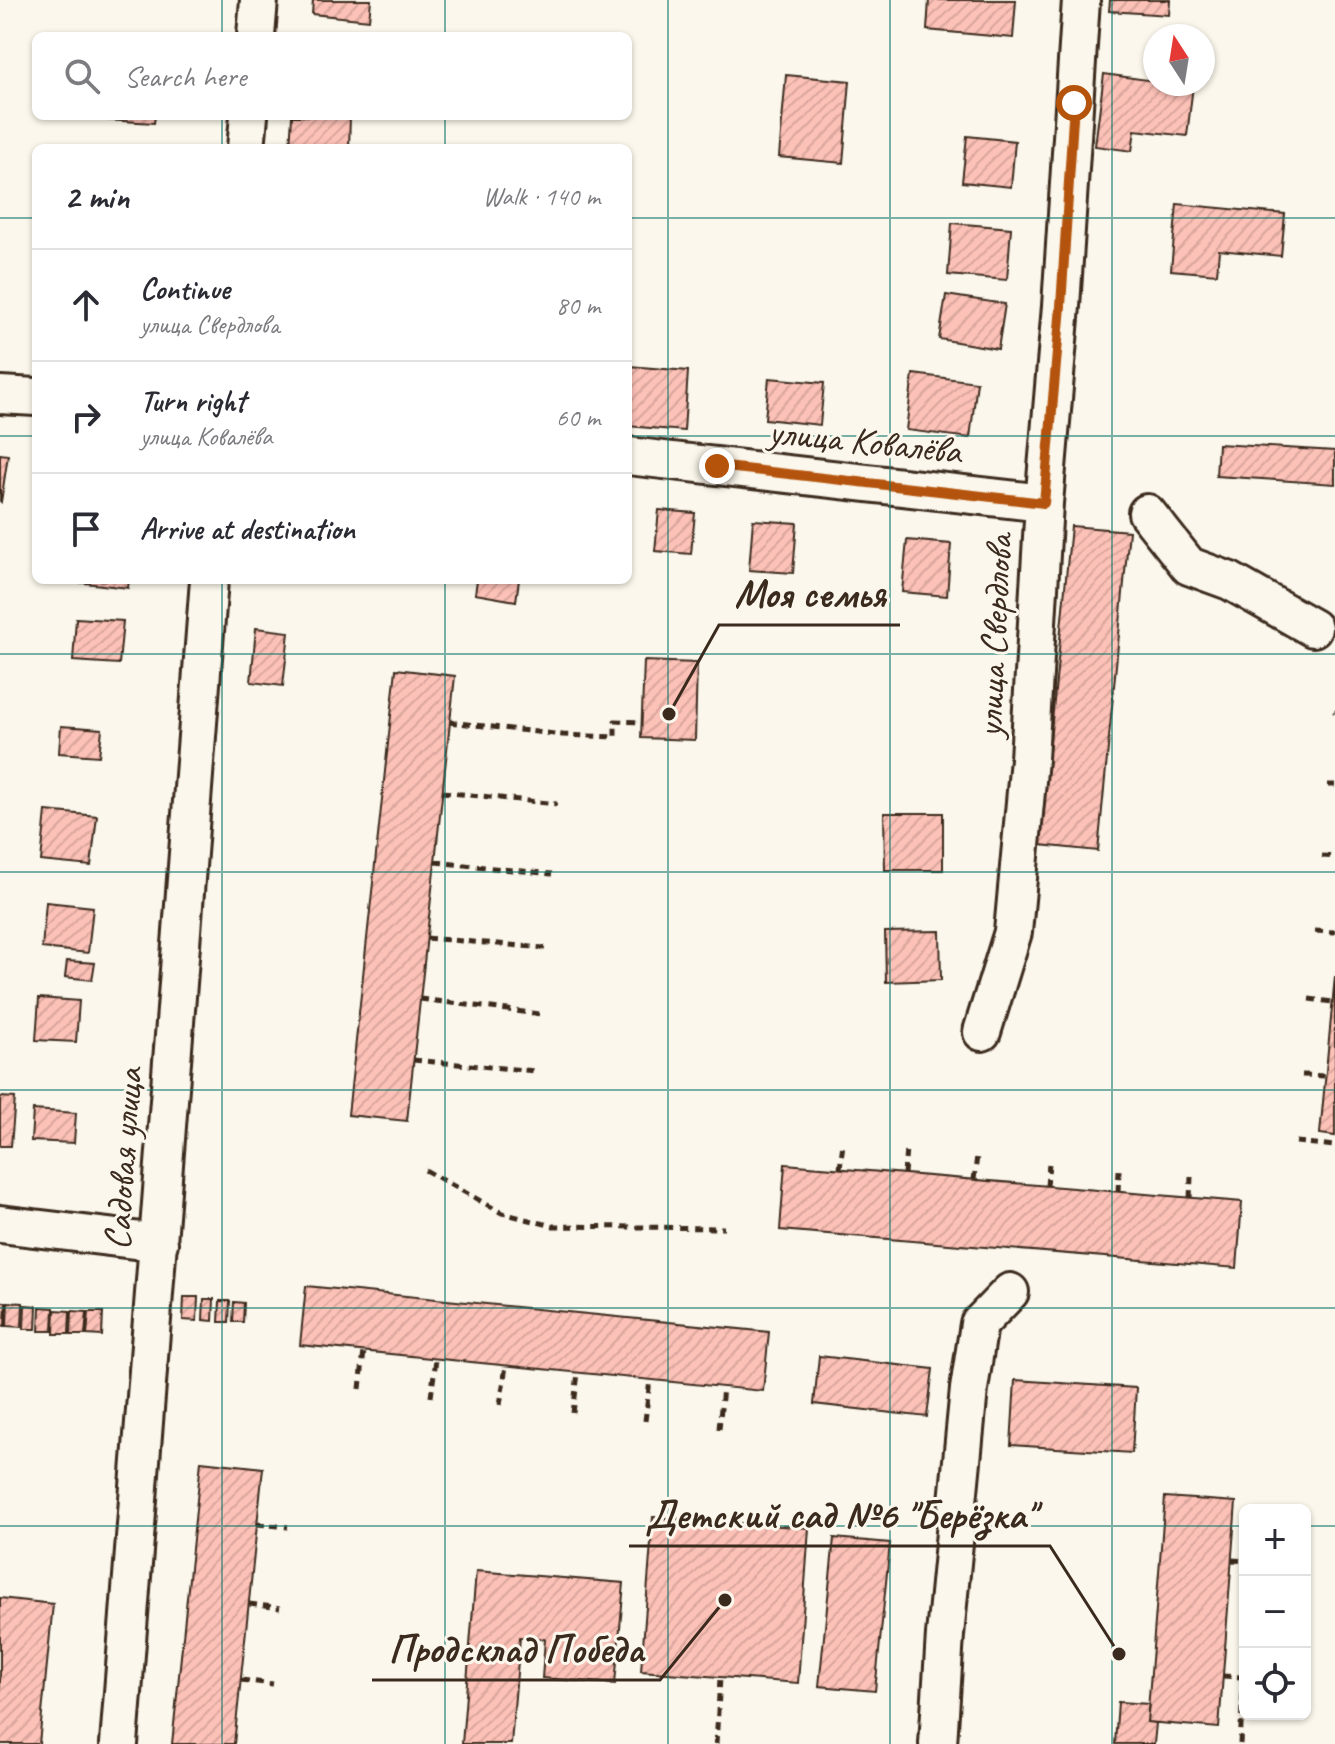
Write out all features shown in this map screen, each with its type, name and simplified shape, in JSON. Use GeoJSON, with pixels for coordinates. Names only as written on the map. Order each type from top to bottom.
{"type":"FeatureCollection","features":[{"type":"Feature","properties":{"kind":"street"},"geometry":{"type":"LineString","coordinates":[[256,32],[259,0]]}},
{"type":"Feature","properties":{"kind":"street","name":"улица Свердлова"},"geometry":{"type":"LineString","coordinates":[[982,1032],[1013,932],[1029,759],[1044,503],[1061,306],[1081,0]]}},
{"type":"Feature","properties":{"kind":"street"},"geometry":{"type":"LineString","coordinates":[[246,144],[249,120]]}},
{"type":"Feature","properties":{"kind":"street"},"geometry":{"type":"LineString","coordinates":[[0,395],[32,397]]}},
{"type":"Feature","properties":{"kind":"street","name":"улица Ковалёва"},"geometry":{"type":"LineString","coordinates":[[632,456],[1044,503]]}},
{"type":"Feature","properties":{"kind":"street"},"geometry":{"type":"LineString","coordinates":[[1147,513],[1189,566],[1230,581],[1313,628]]}},
{"type":"Feature","properties":{"kind":"street","name":"Садовая улица"},"geometry":{"type":"LineString","coordinates":[[119,1744],[209,584]]}},
{"type":"Feature","properties":{"kind":"street"},"geometry":{"type":"LineString","coordinates":[[0,1224],[159,1243]]}},
{"type":"Feature","properties":{"kind":"street"},"geometry":{"type":"LineString","coordinates":[[938,1744],[945,1635],[979,1324],[1010,1292]]}},
{"type":"Feature","properties":{"kind":"path"},"geometry":{"type":"LineString","coordinates":[[449,722],[563,735],[615,737],[615,721],[641,722]]}},
{"type":"Feature","properties":{"kind":"path"},"geometry":{"type":"LineString","coordinates":[[442,792],[557,804]]}},
{"type":"Feature","properties":{"kind":"path"},"geometry":{"type":"LineString","coordinates":[[1322,856],[1335,857]]}},
{"type":"Feature","properties":{"kind":"path"},"geometry":{"type":"LineString","coordinates":[[435,862],[552,874]]}},
{"type":"Feature","properties":{"kind":"path"},"geometry":{"type":"LineString","coordinates":[[1315,931],[1335,932]]}},
{"type":"Feature","properties":{"kind":"path"},"geometry":{"type":"LineString","coordinates":[[426,938],[545,948]]}},
{"type":"Feature","properties":{"kind":"path"},"geometry":{"type":"LineString","coordinates":[[420,999],[540,1014]]}},
{"type":"Feature","properties":{"kind":"path"},"geometry":{"type":"LineString","coordinates":[[1309,999],[1332,1002]]}},
{"type":"Feature","properties":{"kind":"path"},"geometry":{"type":"LineString","coordinates":[[413,1060],[536,1071]]}},
{"type":"Feature","properties":{"kind":"path"},"geometry":{"type":"LineString","coordinates":[[1302,1075],[1326,1076]]}},
{"type":"Feature","properties":{"kind":"path"},"geometry":{"type":"LineString","coordinates":[[1296,1142],[1335,1146]]}},
{"type":"Feature","properties":{"kind":"path"},"geometry":{"type":"LineString","coordinates":[[840,1169],[843,1143]]}},
{"type":"Feature","properties":{"kind":"path"},"geometry":{"type":"LineString","coordinates":[[904,1174],[906,1149]]}},
{"type":"Feature","properties":{"kind":"path"},"geometry":{"type":"LineString","coordinates":[[974,1180],[977,1156]]}},
{"type":"Feature","properties":{"kind":"path"},"geometry":{"type":"LineString","coordinates":[[1047,1186],[1049,1163]]}},
{"type":"Feature","properties":{"kind":"path"},"geometry":{"type":"LineString","coordinates":[[425,1170],[502,1213],[553,1226],[724,1228]]}},
{"type":"Feature","properties":{"kind":"path"},"geometry":{"type":"LineString","coordinates":[[1118,1192],[1119,1170]]}},
{"type":"Feature","properties":{"kind":"path"},"geometry":{"type":"LineString","coordinates":[[1190,1198],[1191,1177]]}},
{"type":"Feature","properties":{"kind":"path"},"geometry":{"type":"LineString","coordinates":[[360,1389],[364,1351]]}},
{"type":"Feature","properties":{"kind":"path"},"geometry":{"type":"LineString","coordinates":[[431,1397],[436,1359]]}},
{"type":"Feature","properties":{"kind":"path"},"geometry":{"type":"LineString","coordinates":[[500,1405],[506,1366]]}},
{"type":"Feature","properties":{"kind":"path"},"geometry":{"type":"LineString","coordinates":[[573,1413],[578,1373]]}},
{"type":"Feature","properties":{"kind":"path"},"geometry":{"type":"LineString","coordinates":[[645,1421],[650,1380]]}},
{"type":"Feature","properties":{"kind":"path"},"geometry":{"type":"LineString","coordinates":[[719,1429],[723,1387]]}},
{"type":"Feature","properties":{"kind":"path"},"geometry":{"type":"LineString","coordinates":[[257,1524],[288,1527]]}},
{"type":"Feature","properties":{"kind":"path"},"geometry":{"type":"LineString","coordinates":[[1232,1560],[1239,1561]]}},
{"type":"Feature","properties":{"kind":"path"},"geometry":{"type":"LineString","coordinates":[[249,1604],[280,1608]]}},
{"type":"Feature","properties":{"kind":"path"},"geometry":{"type":"LineString","coordinates":[[1223,1676],[1239,1677]]}},
{"type":"Feature","properties":{"kind":"path"},"geometry":{"type":"LineString","coordinates":[[716,1744],[720,1678]]}},
{"type":"Feature","properties":{"kind":"path"},"geometry":{"type":"LineString","coordinates":[[241,1680],[273,1684]]}},
{"type":"Feature","properties":{"kind":"path"},"geometry":{"type":"LineString","coordinates":[[1240,1744],[1241,1720]]}},
{"type":"Feature","properties":{"kind":"building"},"geometry":{"type":"Polygon","coordinates":[[[313,0],[371,0],[369,20],[312,14],[313,0]]]}},
{"type":"Feature","properties":{"kind":"building"},"geometry":{"type":"Polygon","coordinates":[[[929,0],[1016,0],[1013,38],[927,30],[929,0]]]}},
{"type":"Feature","properties":{"kind":"building"},"geometry":{"type":"Polygon","coordinates":[[[1110,0],[1170,0],[1169,15],[1109,11],[1110,0]]]}},
{"type":"Feature","properties":{"kind":"building"},"geometry":{"type":"Polygon","coordinates":[[[1104,74],[1143,79],[1143,96],[1192,96],[1187,136],[1135,130],[1132,151],[1095,146],[1104,74]]]}},
{"type":"Feature","properties":{"kind":"building"},"geometry":{"type":"Polygon","coordinates":[[[786,75],[850,81],[843,163],[779,157],[786,75]]]}},
{"type":"Feature","properties":{"kind":"building"},"geometry":{"type":"Polygon","coordinates":[[[107,120],[154,120],[154,123],[107,120]]]}},
{"type":"Feature","properties":{"kind":"building"},"geometry":{"type":"Polygon","coordinates":[[[292,120],[350,120],[349,144],[290,144],[292,120]]]}},
{"type":"Feature","properties":{"kind":"building"},"geometry":{"type":"Polygon","coordinates":[[[967,136],[1015,141],[1011,187],[962,182],[967,136]]]}},
{"type":"Feature","properties":{"kind":"building"},"geometry":{"type":"Polygon","coordinates":[[[1177,204],[1285,214],[1281,256],[1219,250],[1217,274],[1171,270],[1177,204]]]}},
{"type":"Feature","properties":{"kind":"building"},"geometry":{"type":"Polygon","coordinates":[[[952,223],[1011,228],[1007,280],[948,275],[952,223]]]}},
{"type":"Feature","properties":{"kind":"building"},"geometry":{"type":"Polygon","coordinates":[[[946,295],[1005,304],[998,349],[939,339],[946,295]]]}},
{"type":"Feature","properties":{"kind":"building"},"geometry":{"type":"Polygon","coordinates":[[[632,366],[688,371],[684,431],[632,426],[632,366]]]}},
{"type":"Feature","properties":{"kind":"building"},"geometry":{"type":"Polygon","coordinates":[[[913,374],[977,382],[970,438],[906,430],[913,374]]]}},
{"type":"Feature","properties":{"kind":"building"},"geometry":{"type":"Polygon","coordinates":[[[769,378],[824,383],[820,425],[765,419],[769,378]]]}},
{"type":"Feature","properties":{"kind":"building"},"geometry":{"type":"Polygon","coordinates":[[[1218,444],[1335,451],[1335,484],[1216,476],[1218,444]]]}},
{"type":"Feature","properties":{"kind":"building"},"geometry":{"type":"Polygon","coordinates":[[[0,454],[8,455],[1,502],[0,501],[0,454]]]}},
{"type":"Feature","properties":{"kind":"building"},"geometry":{"type":"Polygon","coordinates":[[[659,510],[695,513],[691,554],[655,551],[659,510]]]}},
{"type":"Feature","properties":{"kind":"building"},"geometry":{"type":"Polygon","coordinates":[[[753,520],[797,523],[793,573],[749,570],[753,520]]]}},
{"type":"Feature","properties":{"kind":"building"},"geometry":{"type":"Polygon","coordinates":[[[1071,526],[1129,531],[1098,851],[1040,845],[1071,526]]]}},
{"type":"Feature","properties":{"kind":"building"},"geometry":{"type":"Polygon","coordinates":[[[907,540],[951,544],[947,596],[902,592],[907,540]]]}},
{"type":"Feature","properties":{"kind":"building"},"geometry":{"type":"Polygon","coordinates":[[[93,584],[128,584],[128,588],[93,584]]]}},
{"type":"Feature","properties":{"kind":"building"},"geometry":{"type":"Polygon","coordinates":[[[476,584],[518,584],[516,601],[475,594],[476,584]]]}},
{"type":"Feature","properties":{"kind":"building"},"geometry":{"type":"Polygon","coordinates":[[[76,618],[123,621],[119,664],[73,661],[76,618]]]}},
{"type":"Feature","properties":{"kind":"building"},"geometry":{"type":"Polygon","coordinates":[[[256,628],[289,632],[283,686],[251,682],[256,628]]]}},
{"type":"Feature","properties":{"kind":"building"},"geometry":{"type":"Polygon","coordinates":[[[644,661],[697,663],[695,740],[641,738],[644,661]]]}},
{"type":"Feature","properties":{"kind":"building"},"geometry":{"type":"Polygon","coordinates":[[[396,669],[455,676],[407,1121],[348,1115],[396,669]]]}},
{"type":"Feature","properties":{"kind":"building"},"geometry":{"type":"Polygon","coordinates":[[[61,726],[102,729],[99,756],[59,753],[61,726]]]}},
{"type":"Feature","properties":{"kind":"building"},"geometry":{"type":"Polygon","coordinates":[[[46,811],[97,816],[91,866],[41,861],[46,811]]]}},
{"type":"Feature","properties":{"kind":"building"},"geometry":{"type":"Polygon","coordinates":[[[884,813],[943,813],[943,870],[885,870],[884,813]]]}},
{"type":"Feature","properties":{"kind":"building"},"geometry":{"type":"Polygon","coordinates":[[[46,902],[93,907],[88,953],[42,948],[46,902]]]}},
{"type":"Feature","properties":{"kind":"building"},"geometry":{"type":"Polygon","coordinates":[[[940,931],[941,980],[886,982],[885,932],[940,931]]]}},
{"type":"Feature","properties":{"kind":"building"},"geometry":{"type":"Polygon","coordinates":[[[67,961],[95,963],[92,980],[65,977],[67,961]]]}},
{"type":"Feature","properties":{"kind":"building"},"geometry":{"type":"Polygon","coordinates":[[[1335,976],[1335,1136],[1320,1134],[1335,976]]]}},
{"type":"Feature","properties":{"kind":"building"},"geometry":{"type":"Polygon","coordinates":[[[39,998],[79,1001],[76,1042],[36,1040],[39,998]]]}},
{"type":"Feature","properties":{"kind":"building"},"geometry":{"type":"Polygon","coordinates":[[[0,1097],[15,1098],[11,1146],[0,1146],[0,1097]]]}},
{"type":"Feature","properties":{"kind":"building"},"geometry":{"type":"Polygon","coordinates":[[[33,1110],[76,1113],[74,1143],[31,1141],[33,1110]]]}},
{"type":"Feature","properties":{"kind":"building"},"geometry":{"type":"Polygon","coordinates":[[[785,1164],[1242,1202],[1237,1268],[780,1230],[785,1164]]]}},
{"type":"Feature","properties":{"kind":"building"},"geometry":{"type":"Polygon","coordinates":[[[306,1286],[769,1332],[763,1391],[300,1345],[306,1286]]]}},
{"type":"Feature","properties":{"kind":"building"},"geometry":{"type":"Polygon","coordinates":[[[184,1297],[198,1297],[197,1321],[183,1320],[184,1297]]]}},
{"type":"Feature","properties":{"kind":"building"},"geometry":{"type":"Polygon","coordinates":[[[204,1299],[214,1299],[213,1321],[203,1320],[204,1299]]]}},
{"type":"Feature","properties":{"kind":"building"},"geometry":{"type":"Polygon","coordinates":[[[220,1301],[230,1301],[229,1322],[219,1322],[220,1301]]]}},
{"type":"Feature","properties":{"kind":"building"},"geometry":{"type":"Polygon","coordinates":[[[0,1302],[6,1302],[5,1326],[0,1325],[0,1302]]]}},
{"type":"Feature","properties":{"kind":"building"},"geometry":{"type":"Polygon","coordinates":[[[8,1302],[23,1303],[22,1327],[7,1326],[8,1302]]]}},
{"type":"Feature","properties":{"kind":"building"},"geometry":{"type":"Polygon","coordinates":[[[234,1302],[244,1303],[243,1322],[233,1322],[234,1302]]]}},
{"type":"Feature","properties":{"kind":"building"},"geometry":{"type":"Polygon","coordinates":[[[25,1305],[37,1306],[36,1329],[24,1329],[25,1305]]]}},
{"type":"Feature","properties":{"kind":"building"},"geometry":{"type":"Polygon","coordinates":[[[40,1307],[54,1308],[53,1331],[39,1331],[40,1307]]]}},
{"type":"Feature","properties":{"kind":"building"},"geometry":{"type":"Polygon","coordinates":[[[55,1310],[70,1311],[69,1334],[54,1334],[55,1310]]]}},
{"type":"Feature","properties":{"kind":"building"},"geometry":{"type":"Polygon","coordinates":[[[72,1311],[87,1312],[85,1335],[71,1335],[72,1311]]]}},
{"type":"Feature","properties":{"kind":"building"},"geometry":{"type":"Polygon","coordinates":[[[89,1312],[103,1312],[102,1336],[87,1335],[89,1312]]]}},
{"type":"Feature","properties":{"kind":"building"},"geometry":{"type":"Polygon","coordinates":[[[819,1356],[933,1369],[927,1417],[814,1404],[819,1356]]]}},
{"type":"Feature","properties":{"kind":"building"},"geometry":{"type":"Polygon","coordinates":[[[1015,1380],[1136,1388],[1132,1453],[1011,1445],[1015,1380]]]}},
{"type":"Feature","properties":{"kind":"building"},"geometry":{"type":"Polygon","coordinates":[[[201,1461],[263,1468],[234,1744],[172,1744],[201,1461]]]}},
{"type":"Feature","properties":{"kind":"building"},"geometry":{"type":"Polygon","coordinates":[[[1165,1497],[1236,1502],[1219,1728],[1147,1722],[1165,1497]]]}},
{"type":"Feature","properties":{"kind":"building"},"geometry":{"type":"Polygon","coordinates":[[[653,1517],[809,1528],[798,1683],[641,1671],[653,1517]]]}},
{"type":"Feature","properties":{"kind":"building"},"geometry":{"type":"Polygon","coordinates":[[[834,1538],[890,1543],[875,1691],[819,1686],[834,1538]]]}},
{"type":"Feature","properties":{"kind":"building"},"geometry":{"type":"Polygon","coordinates":[[[476,1571],[624,1583],[615,1684],[542,1678],[545,1639],[520,1637],[511,1744],[462,1744],[476,1571]]]}},
{"type":"Feature","properties":{"kind":"building"},"geometry":{"type":"Polygon","coordinates":[[[0,1598],[53,1604],[39,1744],[0,1744],[0,1598]]]}},
{"type":"Feature","properties":{"kind":"building"},"geometry":{"type":"Polygon","coordinates":[[[1118,1702],[1149,1704],[1147,1722],[1156,1723],[1154,1744],[1115,1744],[1118,1702]]]}},
{"type":"Feature","properties":{"kind":"place","name":"Моя семья"},"geometry":{"type":"Point","coordinates":[669,714]}},
{"type":"Feature","properties":{"kind":"place","name":"Продсклад Победа"},"geometry":{"type":"Point","coordinates":[725,1600]}},
{"type":"Feature","properties":{"kind":"place","name":"Детский сад №6 \"Берёзка\""},"geometry":{"type":"Point","coordinates":[1119,1654]}},
{"type":"Feature","properties":{"kind":"route"},"geometry":{"type":"LineString","coordinates":[[717,466],[1044,503],[1074,103]]}}]}
